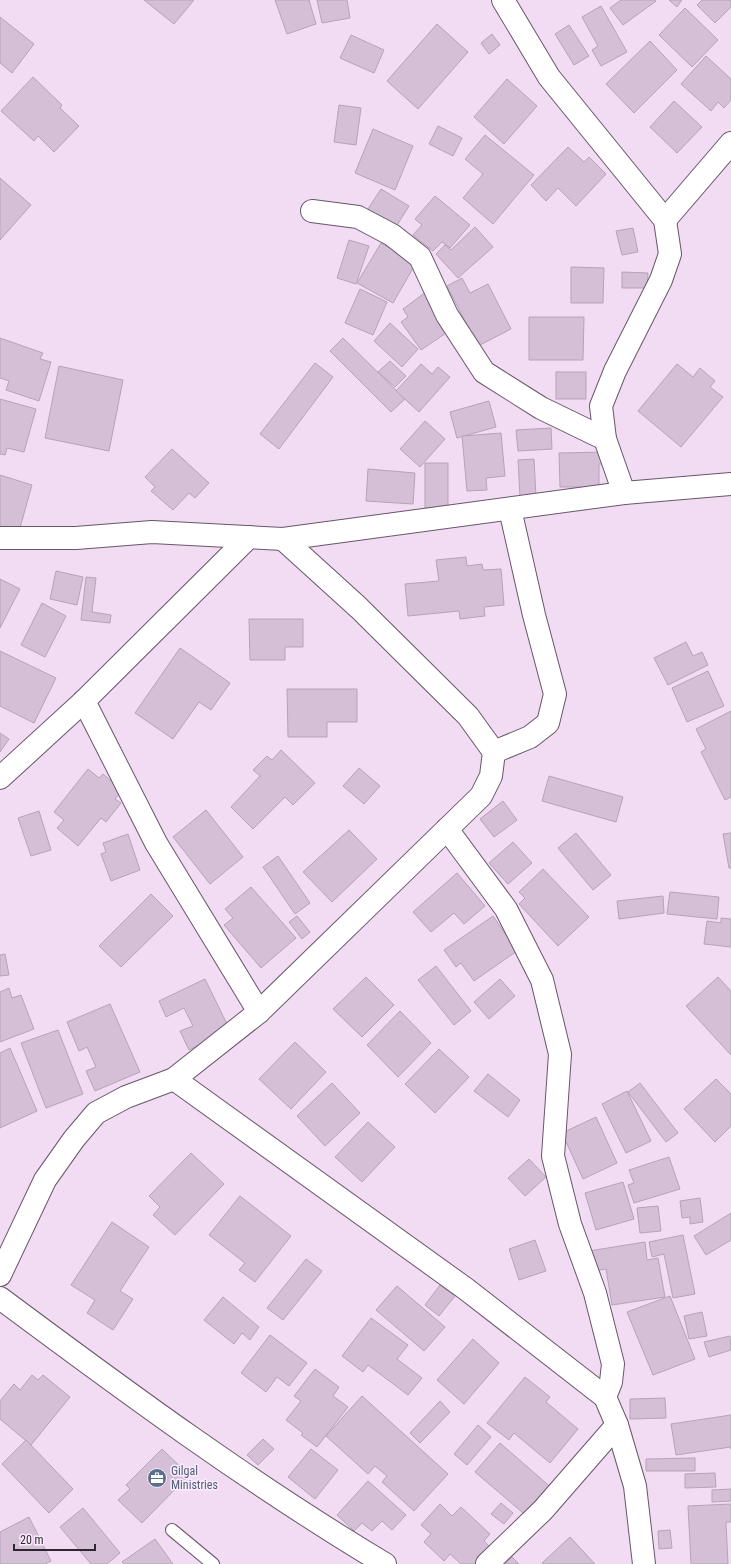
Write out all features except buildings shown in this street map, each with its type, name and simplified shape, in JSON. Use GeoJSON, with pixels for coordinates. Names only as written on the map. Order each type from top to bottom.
{"type":"FeatureCollection","features":[{"type":"Feature","properties":{"kind":"street"},"geometry":{"type":"LineString","coordinates":[[503,0],[549,77],[665,220],[670,254],[660,280],[615,371],[601,406],[605,439],[624,493]]}},
{"type":"Feature","properties":{"kind":"street"},"geometry":{"type":"LineString","coordinates":[[665,220],[731,143]]}},
{"type":"Feature","properties":{"kind":"street"},"geometry":{"type":"LineString","coordinates":[[312,211],[358,217],[392,235],[420,257],[447,315],[484,372],[541,408],[605,439]]}},
{"type":"Feature","properties":{"kind":"street"},"geometry":{"type":"LineString","coordinates":[[0,538],[76,538],[152,532],[283,539],[624,493],[731,484]]}},
{"type":"Feature","properties":{"kind":"street"},"geometry":{"type":"LineString","coordinates":[[494,752],[530,737],[548,723],[555,694],[534,615],[510,509]]}},
{"type":"Feature","properties":{"kind":"street"},"geometry":{"type":"LineString","coordinates":[[0,778],[84,701],[250,537]]}},
{"type":"Feature","properties":{"kind":"street"},"geometry":{"type":"LineString","coordinates":[[0,1275],[45,1180],[74,1139],[96,1113],[126,1097],[174,1079],[259,1012],[481,796],[491,776],[494,752],[468,716],[359,608],[283,539]]}},
{"type":"Feature","properties":{"kind":"street"},"geometry":{"type":"LineString","coordinates":[[84,701],[156,844],[259,1012]]}},
{"type":"Feature","properties":{"kind":"street"},"geometry":{"type":"LineString","coordinates":[[447,829],[506,909],[542,980],[560,1054],[553,1156],[570,1224],[595,1293],[613,1364],[611,1382],[605,1397]]}},
{"type":"Feature","properties":{"kind":"street"},"geometry":{"type":"LineString","coordinates":[[174,1079],[466,1289],[605,1397],[617,1425],[635,1486],[644,1564]]}},
{"type":"Feature","properties":{"kind":"street"},"geometry":{"type":"LineString","coordinates":[[0,1298],[109,1380],[228,1463],[385,1564]]}},
{"type":"Feature","properties":{"kind":"street"},"geometry":{"type":"LineString","coordinates":[[488,1564],[542,1510],[617,1425]]}},
{"type":"Feature","properties":{"kind":"lane"},"geometry":{"type":"LineString","coordinates":[[172,1530],[213,1564]]}},
{"type":"Feature","properties":{"kind":"place","name":"Gilgal Ministries"},"geometry":{"type":"Point","coordinates":[157,1478]}}]}
